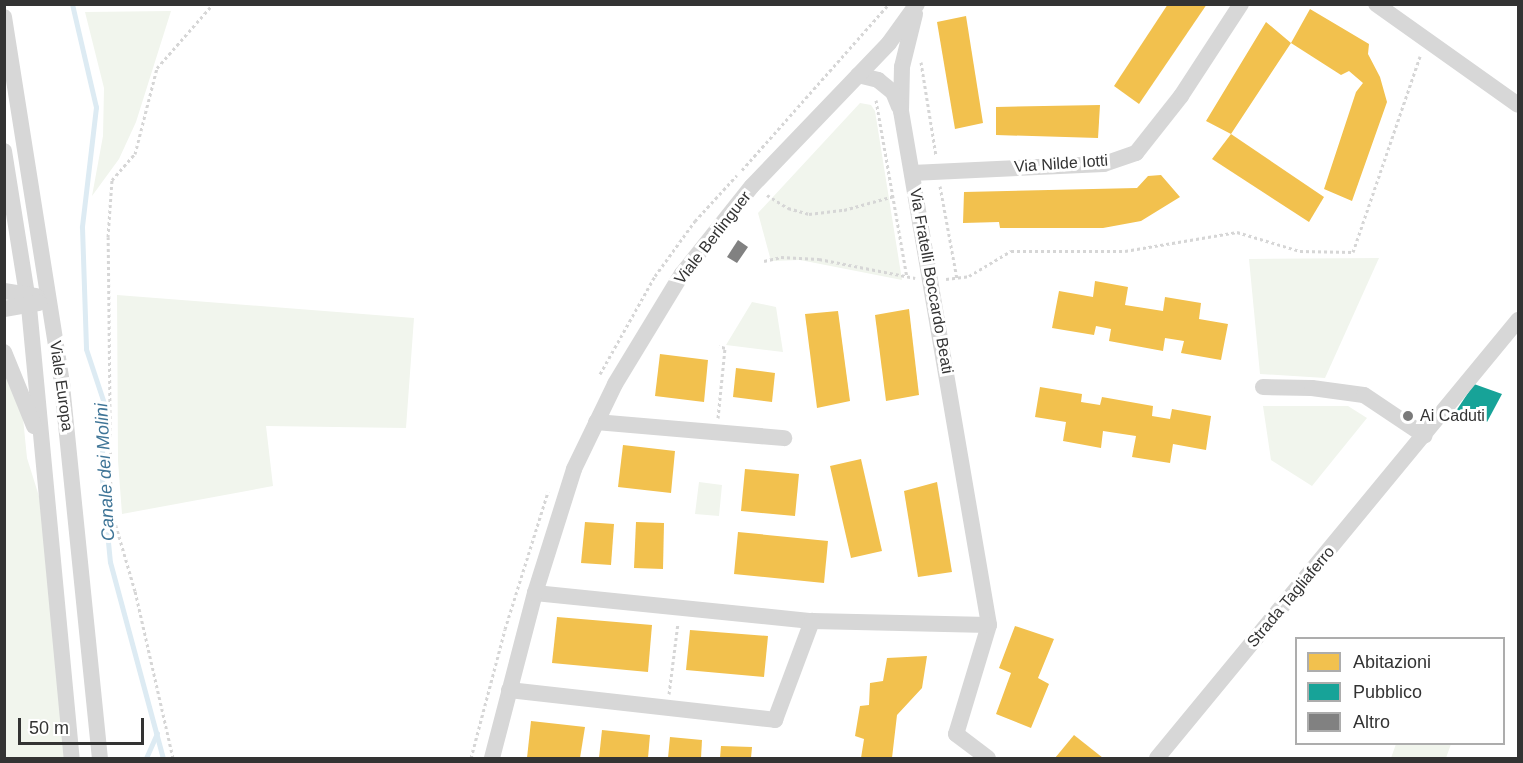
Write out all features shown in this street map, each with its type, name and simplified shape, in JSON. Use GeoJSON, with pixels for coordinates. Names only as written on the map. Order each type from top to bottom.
{"type":"FeatureCollection","features":[{"type":"Feature","properties":{"kind":"street"},"geometry":{"type":"LineString","coordinates":[[902,67],[894,56],[882,50],[917,4]]}},
{"type":"Feature","properties":{"kind":"street","name":"Via Fratelli Boccardo Beati"},"geometry":{"type":"LineString","coordinates":[[917,4],[902,67],[901,111],[989,625]]}},
{"type":"Feature","properties":{"kind":"street","name":"Via Nilde Iotti"},"geometry":{"type":"LineString","coordinates":[[912,173],[1104,164],[1136,153],[1181,96],[1241,4]]}},
{"type":"Feature","properties":{"kind":"street"},"geometry":{"type":"LineString","coordinates":[[1376,4],[1430,40],[1518,105]]}},
{"type":"Feature","properties":{"kind":"street","name":"Viale Europa"},"geometry":{"type":"LineString","coordinates":[[4,17],[49,298],[77,513],[100,759]]}},
{"type":"Feature","properties":{"kind":"street","name":"Viale Berlinguer"},"geometry":{"type":"LineString","coordinates":[[492,759],[535,593],[573,469],[615,384],[682,274],[752,186],[882,50]]}},
{"type":"Feature","properties":{"kind":"street","name":"Via Fratelli Boccardo Beati"},"geometry":{"type":"LineString","coordinates":[[882,50],[886,86],[893,92],[901,111]]}},
{"type":"Feature","properties":{"kind":"street"},"geometry":{"type":"LineString","coordinates":[[858,75],[878,80],[886,86]]}},
{"type":"Feature","properties":{"kind":"street","name":"Viale Europa"},"geometry":{"type":"LineString","coordinates":[[4,151],[28,300],[72,759]]}},
{"type":"Feature","properties":{"kind":"street"},"geometry":{"type":"LineString","coordinates":[[4,228],[11,189]]}},
{"type":"Feature","properties":{"kind":"street"},"geometry":{"type":"LineString","coordinates":[[4,291],[28,300]]}},
{"type":"Feature","properties":{"kind":"street"},"geometry":{"type":"LineString","coordinates":[[4,309],[28,300],[49,298]]}},
{"type":"Feature","properties":{"kind":"street","name":"Strada Tagliaferro"},"geometry":{"type":"LineString","coordinates":[[1157,759],[1425,436],[1518,320]]}},
{"type":"Feature","properties":{"kind":"street"},"geometry":{"type":"LineString","coordinates":[[4,352],[41,444]]}},
{"type":"Feature","properties":{"kind":"street"},"geometry":{"type":"LineString","coordinates":[[1263,387],[1312,388],[1364,395],[1425,436]]}},
{"type":"Feature","properties":{"kind":"street"},"geometry":{"type":"LineString","coordinates":[[596,422],[784,438]]}},
{"type":"Feature","properties":{"kind":"street"},"geometry":{"type":"LineString","coordinates":[[535,593],[812,621],[989,625],[956,734],[988,759]]}},
{"type":"Feature","properties":{"kind":"street"},"geometry":{"type":"LineString","coordinates":[[509,690],[775,720],[812,621]]}},
{"type":"Feature","properties":{"kind":"path"},"geometry":{"type":"LineString","coordinates":[[173,759],[135,591],[111,509],[108,237],[112,180],[135,154],[157,68],[213,4]]}},
{"type":"Feature","properties":{"kind":"path"},"geometry":{"type":"LineString","coordinates":[[764,261],[781,257],[819,259],[907,277],[957,279],[969,276],[1011,251],[1125,251],[1237,232],[1300,251],[1353,252],[1430,40]]}},
{"type":"Feature","properties":{"kind":"path"},"geometry":{"type":"LineString","coordinates":[[920,59],[957,279]]}},
{"type":"Feature","properties":{"kind":"path"},"geometry":{"type":"LineString","coordinates":[[870,94],[879,106],[907,277]]}},
{"type":"Feature","properties":{"kind":"path"},"geometry":{"type":"LineString","coordinates":[[762,202],[775,187]]}},
{"type":"Feature","properties":{"kind":"path"},"geometry":{"type":"LineString","coordinates":[[767,195],[788,208],[809,214],[844,210],[893,196],[941,189]]}},
{"type":"Feature","properties":{"kind":"path"},"geometry":{"type":"LineString","coordinates":[[716,432],[725,348],[719,346]]}},
{"type":"Feature","properties":{"kind":"path"},"geometry":{"type":"LineString","coordinates":[[668,708],[679,608]]}},
{"type":"Feature","properties":{"kind":"shaded area"},"geometry":{"type":"Polygon","coordinates":[[[171,11],[136,122],[119,159],[92,196],[103,136],[104,88],[85,12],[171,11]]]}},
{"type":"Feature","properties":{"kind":"shaded area"},"geometry":{"type":"Polygon","coordinates":[[[860,103],[871,105],[875,111],[902,280],[800,260],[771,261],[758,213],[860,103]]]}},
{"type":"Feature","properties":{"kind":"shaded area"},"geometry":{"type":"Polygon","coordinates":[[[1379,258],[1325,378],[1260,374],[1249,259],[1379,258]]]}},
{"type":"Feature","properties":{"kind":"shaded area"},"geometry":{"type":"Polygon","coordinates":[[[117,295],[414,318],[406,428],[266,426],[273,486],[122,514],[118,461],[117,295]]]}},
{"type":"Feature","properties":{"kind":"shaded area"},"geometry":{"type":"Polygon","coordinates":[[[752,302],[776,307],[783,352],[726,345],[752,302]]]}},
{"type":"Feature","properties":{"kind":"shaded area"},"geometry":{"type":"Polygon","coordinates":[[[4,372],[23,418],[27,458],[42,506],[66,758],[5,758],[4,372]]]}},
{"type":"Feature","properties":{"kind":"shaded area"},"geometry":{"type":"Polygon","coordinates":[[[1263,406],[1348,406],[1367,418],[1312,486],[1271,460],[1263,406]]]}},
{"type":"Feature","properties":{"kind":"shaded area"},"geometry":{"type":"Polygon","coordinates":[[[699,482],[722,485],[719,516],[695,514],[699,482]]]}},
{"type":"Feature","properties":{"kind":"shaded area"},"geometry":{"type":"Polygon","coordinates":[[[1396,745],[1451,745],[1446,758],[1391,758],[1396,745]]]}},
{"type":"Feature","properties":{"kind":"building: Abitazioni"},"geometry":{"type":"Polygon","coordinates":[[[1168,4],[1207,4],[1139,104],[1114,86],[1168,4]]]}},
{"type":"Feature","properties":{"kind":"building: Abitazioni"},"geometry":{"type":"Polygon","coordinates":[[[1310,9],[1369,44],[1368,54],[1380,77],[1387,102],[1352,201],[1324,189],[1356,92],[1363,83],[1349,71],[1341,75],[1291,43],[1310,9]]]}},
{"type":"Feature","properties":{"kind":"building: Abitazioni"},"geometry":{"type":"Polygon","coordinates":[[[966,16],[983,123],[955,129],[937,22],[966,16]]]}},
{"type":"Feature","properties":{"kind":"building: Abitazioni"},"geometry":{"type":"Polygon","coordinates":[[[1266,22],[1291,43],[1231,134],[1206,121],[1266,22]]]}},
{"type":"Feature","properties":{"kind":"building: Abitazioni"},"geometry":{"type":"Polygon","coordinates":[[[1100,105],[1098,138],[996,135],[996,107],[1100,105]]]}},
{"type":"Feature","properties":{"kind":"building: Abitazioni"},"geometry":{"type":"Polygon","coordinates":[[[1231,134],[1324,197],[1309,222],[1212,159],[1231,134]]]}},
{"type":"Feature","properties":{"kind":"building: Abitazioni"},"geometry":{"type":"Polygon","coordinates":[[[1161,175],[1180,197],[1141,221],[1103,228],[1000,228],[999,222],[963,223],[964,192],[1137,188],[1148,176],[1161,175]]]}},
{"type":"Feature","properties":{"kind":"building: Abitazioni"},"geometry":{"type":"Polygon","coordinates":[[[1095,281],[1128,287],[1125,305],[1163,311],[1165,297],[1201,303],[1199,319],[1228,324],[1221,360],[1181,353],[1184,341],[1165,338],[1163,351],[1109,341],[1111,329],[1096,326],[1094,335],[1052,328],[1059,291],[1093,297],[1095,281]]]}},
{"type":"Feature","properties":{"kind":"building: Abitazioni"},"geometry":{"type":"Polygon","coordinates":[[[909,309],[919,395],[886,401],[875,315],[909,309]]]}},
{"type":"Feature","properties":{"kind":"building: Abitazioni"},"geometry":{"type":"Polygon","coordinates":[[[838,311],[850,401],[817,408],[805,314],[838,311]]]}},
{"type":"Feature","properties":{"kind":"building: Abitazioni"},"geometry":{"type":"Polygon","coordinates":[[[660,354],[708,360],[704,402],[655,396],[660,354]]]}},
{"type":"Feature","properties":{"kind":"building: Abitazioni"},"geometry":{"type":"Polygon","coordinates":[[[736,368],[775,373],[772,402],[733,397],[736,368]]]}},
{"type":"Feature","properties":{"kind":"building: Abitazioni"},"geometry":{"type":"Polygon","coordinates":[[[1040,387],[1082,394],[1081,402],[1100,405],[1102,397],[1153,406],[1152,416],[1170,419],[1172,409],[1211,416],[1206,450],[1173,444],[1170,463],[1132,457],[1136,436],[1103,431],[1101,448],[1063,441],[1066,422],[1035,417],[1040,387]]]}},
{"type":"Feature","properties":{"kind":"building: Abitazioni"},"geometry":{"type":"Polygon","coordinates":[[[623,445],[675,451],[671,493],[618,487],[623,445]]]}},
{"type":"Feature","properties":{"kind":"building: Abitazioni"},"geometry":{"type":"Polygon","coordinates":[[[861,459],[882,551],[851,558],[830,466],[861,459]]]}},
{"type":"Feature","properties":{"kind":"building: Abitazioni"},"geometry":{"type":"Polygon","coordinates":[[[745,469],[799,474],[795,516],[741,511],[745,469]]]}},
{"type":"Feature","properties":{"kind":"building: Abitazioni"},"geometry":{"type":"Polygon","coordinates":[[[937,482],[952,572],[918,577],[904,491],[937,482]]]}},
{"type":"Feature","properties":{"kind":"building: Abitazioni"},"geometry":{"type":"Polygon","coordinates":[[[585,522],[614,524],[611,565],[581,563],[585,522]]]}},
{"type":"Feature","properties":{"kind":"building: Abitazioni"},"geometry":{"type":"Polygon","coordinates":[[[636,522],[664,523],[663,569],[634,568],[636,522]]]}},
{"type":"Feature","properties":{"kind":"building: Abitazioni"},"geometry":{"type":"Polygon","coordinates":[[[738,532],[828,541],[824,583],[734,574],[738,532]]]}},
{"type":"Feature","properties":{"kind":"building: Abitazioni"},"geometry":{"type":"Polygon","coordinates":[[[557,617],[652,625],[648,672],[552,663],[557,617]]]}},
{"type":"Feature","properties":{"kind":"building: Abitazioni"},"geometry":{"type":"Polygon","coordinates":[[[1015,626],[1054,639],[1038,678],[1049,684],[1031,728],[996,714],[1011,673],[999,668],[1015,626]]]}},
{"type":"Feature","properties":{"kind":"building: Abitazioni"},"geometry":{"type":"Polygon","coordinates":[[[690,630],[768,636],[764,677],[686,670],[690,630]]]}},
{"type":"Feature","properties":{"kind":"building: Abitazioni"},"geometry":{"type":"Polygon","coordinates":[[[927,656],[922,688],[897,715],[892,758],[861,758],[864,739],[855,736],[860,706],[869,705],[870,683],[883,681],[887,658],[927,656]]]}},
{"type":"Feature","properties":{"kind":"building: Abitazioni"},"geometry":{"type":"Polygon","coordinates":[[[531,721],[585,727],[580,758],[527,758],[531,721]]]}},
{"type":"Feature","properties":{"kind":"building: Abitazioni"},"geometry":{"type":"Polygon","coordinates":[[[602,730],[650,735],[648,758],[599,758],[602,730]]]}},
{"type":"Feature","properties":{"kind":"building: Abitazioni"},"geometry":{"type":"Polygon","coordinates":[[[1074,735],[1103,758],[1055,758],[1074,735]]]}},
{"type":"Feature","properties":{"kind":"building: Abitazioni"},"geometry":{"type":"Polygon","coordinates":[[[670,737],[702,740],[701,758],[668,758],[670,737]]]}},
{"type":"Feature","properties":{"kind":"building: Abitazioni"},"geometry":{"type":"Polygon","coordinates":[[[721,746],[752,747],[751,758],[720,758],[721,746]]]}},
{"type":"Feature","properties":{"kind":"building: Pubblico"},"geometry":{"type":"Polygon","coordinates":[[[1474,384],[1502,394],[1487,422],[1456,411],[1474,384]]]}},
{"type":"Feature","properties":{"kind":"building: Altro"},"geometry":{"type":"Polygon","coordinates":[[[738,240],[748,247],[737,263],[727,257],[738,240]]]}},
{"type":"Feature","properties":{"kind":"waterway","name":"Canale dei Molini"},"geometry":{"type":"LineString","coordinates":[[72,4],[96,107],[82,227],[86,349],[105,406],[101,469],[110,562],[163,758]]}},
{"type":"Feature","properties":{"kind":"waterway"},"geometry":{"type":"LineString","coordinates":[[146,758],[157,733]]}},
{"type":"Feature","properties":{"kind":"place","name":"Ai Caduti"},"geometry":{"type":"Point","coordinates":[1408,416]}}]}
